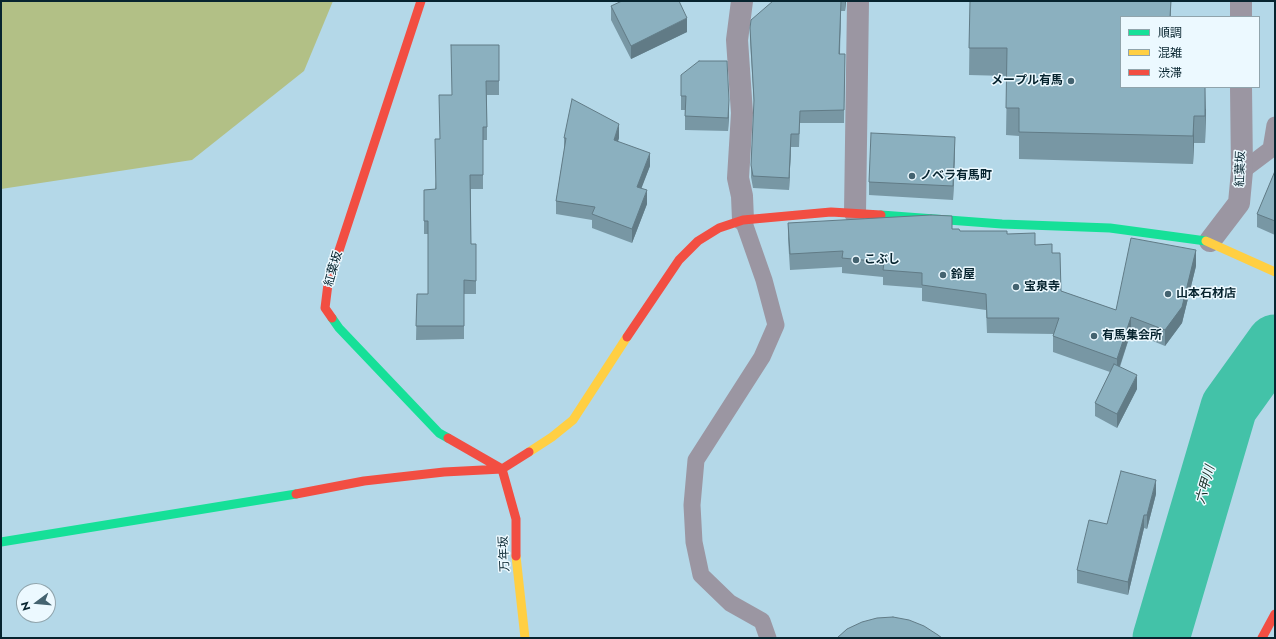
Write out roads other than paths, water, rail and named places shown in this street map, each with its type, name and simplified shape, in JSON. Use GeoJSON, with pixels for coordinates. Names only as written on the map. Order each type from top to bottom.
{"type":"FeatureCollection","features":[{"type":"Feature","properties":{"kind":"street","name":"紅葉坂"},"geometry":{"type":"LineString","coordinates":[[421,1],[328,284],[325,308],[339,328],[439,433],[502,469]]}},
{"type":"Feature","properties":{"kind":"street"},"geometry":{"type":"LineString","coordinates":[[742,1],[737,40],[742,113],[738,178],[742,196],[743,220]]}},
{"type":"Feature","properties":{"kind":"street"},"geometry":{"type":"LineString","coordinates":[[855,213],[858,1]]}},
{"type":"Feature","properties":{"kind":"street"},"geometry":{"type":"LineString","coordinates":[[1241,1],[1241,16]]}},
{"type":"Feature","properties":{"kind":"street","name":"紅葉坂"},"geometry":{"type":"LineString","coordinates":[[1210,241],[1239,203],[1242,171],[1241,88]]}},
{"type":"Feature","properties":{"kind":"street"},"geometry":{"type":"LineString","coordinates":[[1,542],[266,500],[364,481],[444,472],[502,469],[552,437],[573,420],[601,374],[679,260],[698,242],[719,228],[743,220],[831,212],[946,218],[1002,224],[1110,228],[1210,241],[1275,272]]}},
{"type":"Feature","properties":{"kind":"street","name":"万年坂"},"geometry":{"type":"LineString","coordinates":[[502,469],[516,519],[515,547],[525,638]]}},
{"type":"Feature","properties":{"kind":"street"},"geometry":{"type":"LineString","coordinates":[[1262,638],[1275,614]]}},
{"type":"Feature","properties":{"kind":"lane"},"geometry":{"type":"LineString","coordinates":[[1242,171],[1271,149],[1275,125]]}},
{"type":"Feature","properties":{"kind":"lane"},"geometry":{"type":"LineString","coordinates":[[743,220],[764,280],[776,325],[762,357],[696,460],[692,505],[694,542],[701,575],[730,603],[762,621],[768,638]]}},
{"type":"Feature","properties":{"kind":"waterway","name":"六甲川"},"geometry":{"type":"LineString","coordinates":[[1161,638],[1229,407],[1275,343]]}},
{"type":"Feature","properties":{"kind":"place","name":"メープル有馬"},"geometry":{"type":"Point","coordinates":[1071,81]}},
{"type":"Feature","properties":{"kind":"place","name":"ノベラ有馬町"},"geometry":{"type":"Point","coordinates":[912,176]}},
{"type":"Feature","properties":{"kind":"place","name":"こぶし"},"geometry":{"type":"Point","coordinates":[856,260]}},
{"type":"Feature","properties":{"kind":"place","name":"鈴屋"},"geometry":{"type":"Point","coordinates":[943,275]}},
{"type":"Feature","properties":{"kind":"place","name":"宝泉寺"},"geometry":{"type":"Point","coordinates":[1016,287]}},
{"type":"Feature","properties":{"kind":"place","name":"山本石材店"},"geometry":{"type":"Point","coordinates":[1168,294]}},
{"type":"Feature","properties":{"kind":"place","name":"有馬集会所"},"geometry":{"type":"Point","coordinates":[1094,336]}}]}
